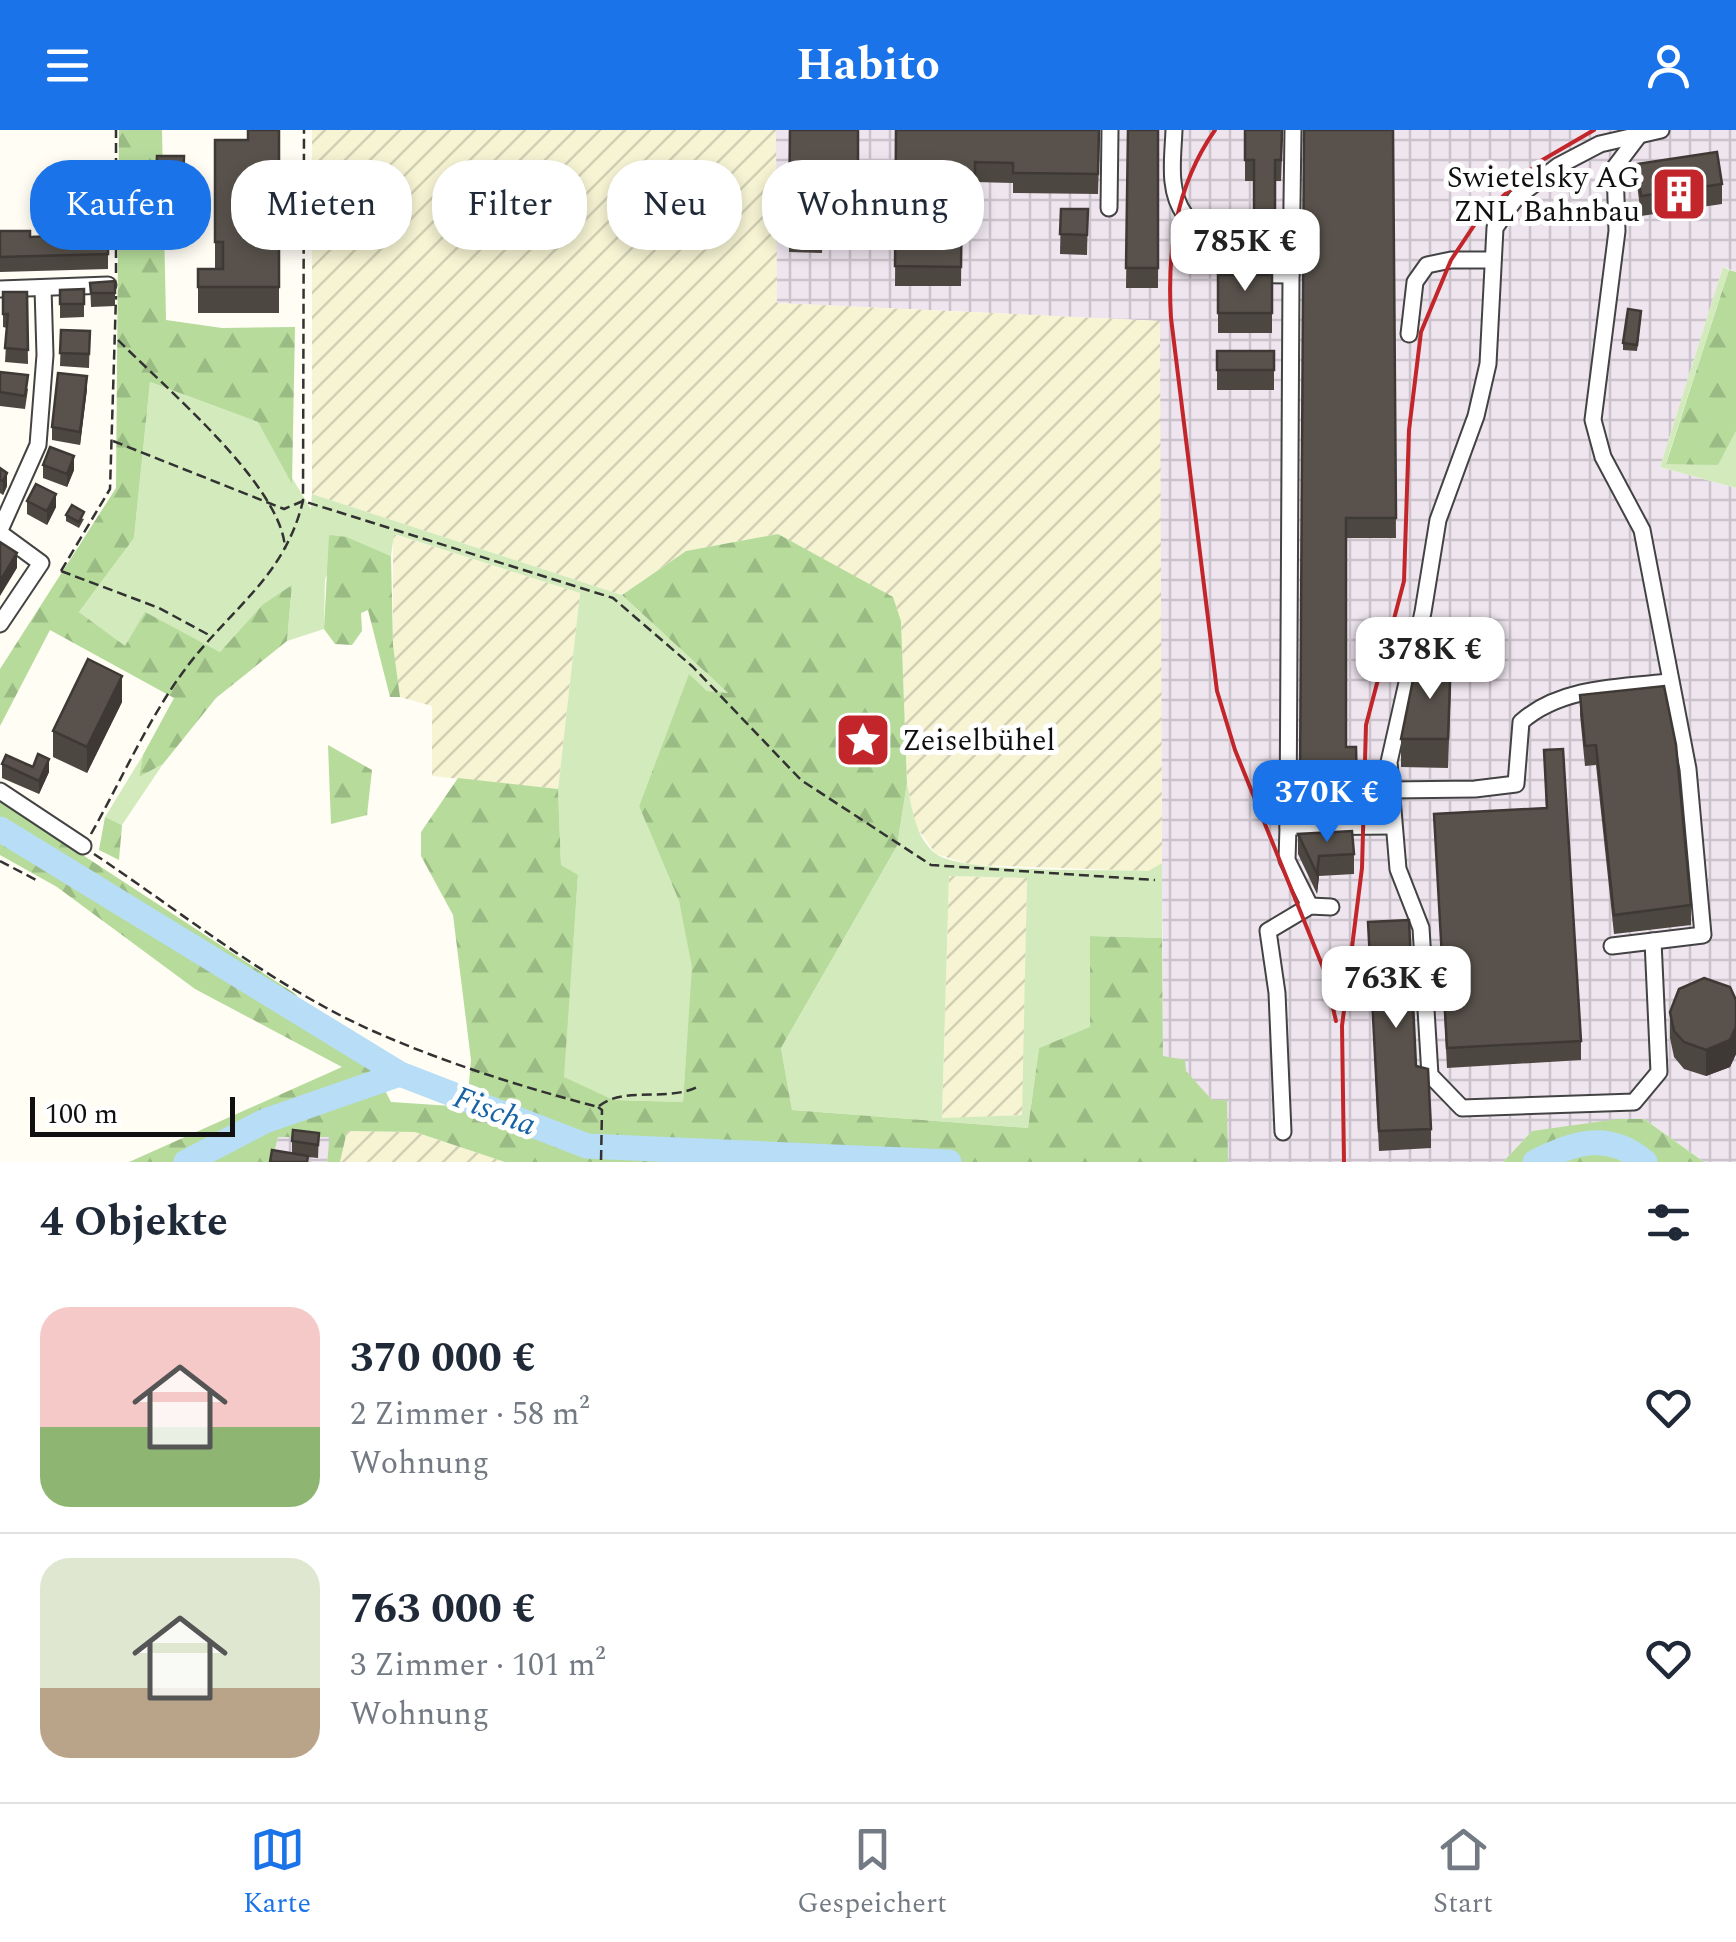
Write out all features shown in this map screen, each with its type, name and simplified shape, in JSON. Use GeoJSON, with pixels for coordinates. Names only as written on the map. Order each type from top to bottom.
{"type":"FeatureCollection","features":[{"type":"Feature","properties":{"kind":"street"},"geometry":{"type":"LineString","coordinates":[[1109,208],[1110,130]]}},
{"type":"Feature","properties":{"kind":"street"},"geometry":{"type":"LineString","coordinates":[[1174,130],[1173,184],[1186,216],[1224,248],[1234,274],[1291,275]]}},
{"type":"Feature","properties":{"kind":"street"},"geometry":{"type":"LineString","coordinates":[[1293,130],[1287,860],[1310,906]]}},
{"type":"Feature","properties":{"kind":"street"},"geometry":{"type":"LineString","coordinates":[[1653,942],[1659,1072],[1634,1102],[1462,1108],[1430,1075],[1421,928],[1398,870],[1390,790],[1391,740],[1423,612],[1438,520],[1476,416],[1488,364],[1494,228],[1516,198],[1582,153],[1661,130]]}},
{"type":"Feature","properties":{"kind":"street"},"geometry":{"type":"LineString","coordinates":[[1612,946],[1704,935],[1688,769],[1642,530],[1603,457],[1593,420],[1617,231],[1615,167],[1640,134]]}},
{"type":"Feature","properties":{"kind":"street"},"geometry":{"type":"LineString","coordinates":[[1409,334],[1416,282],[1427,265],[1452,260],[1492,260]]}},
{"type":"Feature","properties":{"kind":"street"},"geometry":{"type":"LineString","coordinates":[[0,289],[112,284]]}},
{"type":"Feature","properties":{"kind":"street"},"geometry":{"type":"LineString","coordinates":[[0,624],[41,563],[0,531],[38,445],[46,355],[43,288]]}},
{"type":"Feature","properties":{"kind":"street"},"geometry":{"type":"LineString","coordinates":[[1390,790],[1516,784],[1521,722],[1535,710],[1576,694],[1670,682]]}},
{"type":"Feature","properties":{"kind":"street"},"geometry":{"type":"LineString","coordinates":[[0,791],[84,846]]}},
{"type":"Feature","properties":{"kind":"street"},"geometry":{"type":"LineString","coordinates":[[1288,827],[1392,826]]}},
{"type":"Feature","properties":{"kind":"street"},"geometry":{"type":"LineString","coordinates":[[1283,1132],[1278,1010],[1268,931],[1310,906],[1331,907]]}},
{"type":"Feature","properties":{"kind":"path"},"geometry":{"type":"LineString","coordinates":[[61,571],[110,490],[117,340],[116,130]]}},
{"type":"Feature","properties":{"kind":"path"},"geometry":{"type":"LineString","coordinates":[[304,130],[303,501],[285,553],[183,671],[84,846],[299,991],[371,1030],[480,1072],[598,1108]]}},
{"type":"Feature","properties":{"kind":"path"},"geometry":{"type":"LineString","coordinates":[[117,340],[233,456],[279,517],[285,553]]}},
{"type":"Feature","properties":{"kind":"path"},"geometry":{"type":"LineString","coordinates":[[114,440],[284,509],[303,501],[613,598],[693,668],[801,780],[931,865],[1156,880]]}},
{"type":"Feature","properties":{"kind":"path"},"geometry":{"type":"LineString","coordinates":[[41,563],[159,608],[212,636]]}},
{"type":"Feature","properties":{"kind":"path"},"geometry":{"type":"LineString","coordinates":[[0,861],[38,881]]}},
{"type":"Feature","properties":{"kind":"path"},"geometry":{"type":"LineString","coordinates":[[598,1108],[614,1097],[681,1095],[697,1088]]}},
{"type":"Feature","properties":{"kind":"path"},"geometry":{"type":"LineString","coordinates":[[598,1108],[602,1119],[601,1162]]}},
{"type":"Feature","properties":{"kind":"shaded area"},"geometry":{"type":"Polygon","coordinates":[[[312,130],[776,130],[776,160],[762,160],[762,250],[777,250],[777,303],[1160,321],[1162,863],[1148,871],[972,865],[936,854],[915,825],[907,783],[901,621],[893,598],[778,534],[686,551],[622,595],[312,494],[312,250],[412,250],[412,160],[312,160],[312,130]]]}},
{"type":"Feature","properties":{"kind":"shaded area"},"geometry":{"type":"Polygon","coordinates":[[[776,130],[1736,130],[1736,272],[1723,267],[1660,467],[1736,488],[1736,1162],[1704,1162],[1644,1119],[1532,1131],[1503,1162],[1228,1162],[1212,1100],[1185,1071],[1163,1057],[1159,321],[776,303],[776,250],[984,250],[984,160],[776,160],[776,130]]]}},
{"type":"Feature","properties":{"kind":"shaded area"},"geometry":{"type":"Polygon","coordinates":[[[393,534],[580,593],[558,789],[432,776],[432,706],[400,697],[393,645],[393,534]]]}},
{"type":"Feature","properties":{"kind":"shaded area"},"geometry":{"type":"Polygon","coordinates":[[[949,876],[1027,878],[1023,1115],[942,1119],[949,876]]]}},
{"type":"Feature","properties":{"kind":"shaded area"},"geometry":{"type":"Polygon","coordinates":[[[346,1131],[415,1132],[505,1162],[340,1162],[346,1131]]]}},
{"type":"Feature","properties":{"kind":"shaded area"},"geometry":{"type":"Polygon","coordinates":[[[278,1137],[331,1137],[327,1162],[272,1162],[278,1137]]]}},
{"type":"Feature","properties":{"kind":"green space"},"geometry":{"type":"Polygon","coordinates":[[[119,130],[162,130],[163,160],[119,160],[119,130]]]}},
{"type":"Feature","properties":{"kind":"green space"},"geometry":{"type":"Polygon","coordinates":[[[118,250],[165,250],[166,320],[222,328],[295,327],[292,484],[258,422],[150,382],[134,538],[79,612],[125,646],[145,612],[220,652],[262,605],[292,585],[287,641],[216,698],[163,764],[139,777],[143,755],[174,698],[50,630],[0,726],[0,669],[116,488],[118,250]]]}},
{"type":"Feature","properties":{"kind":"green space"},"geometry":{"type":"Polygon","coordinates":[[[1723,267],[1729,270],[1666,463],[1718,464],[1736,431],[1736,488],[1660,467],[1723,267]]]}},
{"type":"Feature","properties":{"kind":"green space"},"geometry":{"type":"Polygon","coordinates":[[[1729,270],[1736,272],[1736,431],[1718,465],[1666,464],[1729,270]]]}},
{"type":"Feature","properties":{"kind":"green space"},"geometry":{"type":"Polygon","coordinates":[[[150,382],[258,422],[311,509],[312,494],[622,595],[729,694],[707,691],[689,675],[639,806],[679,901],[693,967],[683,1102],[614,1100],[563,1077],[578,876],[561,865],[558,789],[580,593],[394,534],[391,556],[347,537],[325,579],[324,629],[287,641],[292,586],[262,605],[220,652],[146,613],[125,647],[79,612],[134,538],[150,382]]]}},
{"type":"Feature","properties":{"kind":"green space"},"geometry":{"type":"Polygon","coordinates":[[[778,534],[893,597],[901,621],[907,783],[897,846],[781,1048],[792,1110],[1028,1128],[1039,1048],[1090,1027],[1090,936],[1162,938],[1163,1056],[1185,1060],[1186,1071],[1212,1100],[1227,1100],[1228,1162],[505,1162],[415,1132],[347,1131],[340,1162],[327,1162],[330,1137],[278,1137],[272,1162],[129,1162],[342,1067],[195,989],[57,887],[0,855],[0,801],[297,995],[295,1018],[372,1065],[391,1102],[467,1107],[471,1060],[453,915],[421,856],[421,832],[458,778],[558,789],[561,865],[578,875],[564,1077],[614,1100],[683,1102],[692,967],[679,901],[639,806],[689,674],[707,691],[728,693],[622,595],[686,551],[778,534]]]}},
{"type":"Feature","properties":{"kind":"green space"},"geometry":{"type":"Polygon","coordinates":[[[329,535],[347,537],[391,556],[393,645],[400,697],[390,697],[368,610],[361,613],[362,631],[352,645],[335,644],[324,629],[329,535]]]}},
{"type":"Feature","properties":{"kind":"green space"},"geometry":{"type":"Polygon","coordinates":[[[328,745],[372,770],[367,815],[331,824],[328,745]]]}},
{"type":"Feature","properties":{"kind":"green space"},"geometry":{"type":"Polygon","coordinates":[[[143,755],[139,777],[163,764],[122,825],[105,817],[143,755]]]}},
{"type":"Feature","properties":{"kind":"green space"},"geometry":{"type":"Polygon","coordinates":[[[907,783],[923,840],[936,854],[951,860],[1004,868],[1148,871],[1162,863],[1162,938],[1090,936],[1090,1028],[1039,1048],[1028,1128],[792,1110],[781,1048],[897,846],[907,783]],[[949,876],[942,1118],[1022,1115],[1027,878],[949,876]]]}},
{"type":"Feature","properties":{"kind":"green space"},"geometry":{"type":"Polygon","coordinates":[[[105,817],[122,825],[119,860],[99,850],[105,817]]]}},
{"type":"Feature","properties":{"kind":"green space"},"geometry":{"type":"Polygon","coordinates":[[[1644,1119],[1704,1162],[1503,1162],[1532,1131],[1644,1119]]]}},
{"type":"Feature","properties":{"kind":"building"},"geometry":{"type":"Polygon","coordinates":[[[248,130],[279,130],[279,160],[231,160],[231,250],[279,250],[279,287],[198,287],[198,269],[223,269],[223,242],[215,242],[215,140],[248,140],[248,130]]]}},
{"type":"Feature","properties":{"kind":"building"},"geometry":{"type":"Polygon","coordinates":[[[790,130],[858,130],[858,160],[790,160],[790,130]]]}},
{"type":"Feature","properties":{"kind":"building"},"geometry":{"type":"Polygon","coordinates":[[[896,130],[1099,130],[1098,174],[1013,173],[1013,163],[984,160],[896,160],[896,130]]]}},
{"type":"Feature","properties":{"kind":"building"},"geometry":{"type":"Polygon","coordinates":[[[1128,130],[1158,130],[1158,268],[1126,268],[1128,130]]]}},
{"type":"Feature","properties":{"kind":"building"},"geometry":{"type":"Polygon","coordinates":[[[1245,130],[1282,130],[1281,160],[1275,160],[1275,241],[1254,241],[1254,160],[1245,160],[1245,130]]]}},
{"type":"Feature","properties":{"kind":"building"},"geometry":{"type":"Polygon","coordinates":[[[1304,130],[1393,130],[1396,518],[1346,518],[1346,747],[1356,747],[1357,785],[1300,787],[1304,130]]]}},
{"type":"Feature","properties":{"kind":"building"},"geometry":{"type":"Polygon","coordinates":[[[1717,152],[1722,184],[1641,196],[1637,164],[1717,152]]]}},
{"type":"Feature","properties":{"kind":"building"},"geometry":{"type":"Polygon","coordinates":[[[157,156],[184,156],[184,160],[157,160],[157,156]]]}},
{"type":"Feature","properties":{"kind":"building"},"geometry":{"type":"Polygon","coordinates":[[[1061,209],[1088,209],[1087,235],[1060,234],[1061,209]]]}},
{"type":"Feature","properties":{"kind":"building"},"geometry":{"type":"Polygon","coordinates":[[[0,231],[30,231],[30,250],[108,250],[108,254],[0,257],[0,231]]]}},
{"type":"Feature","properties":{"kind":"building"},"geometry":{"type":"Polygon","coordinates":[[[895,250],[961,250],[961,267],[895,266],[895,250]]]}},
{"type":"Feature","properties":{"kind":"building"},"geometry":{"type":"Polygon","coordinates":[[[1218,275],[1272,275],[1272,313],[1218,313],[1218,275]]]}},
{"type":"Feature","properties":{"kind":"building"},"geometry":{"type":"Polygon","coordinates":[[[115,281],[115,293],[91,293],[90,283],[115,281]]]}},
{"type":"Feature","properties":{"kind":"building"},"geometry":{"type":"Polygon","coordinates":[[[84,289],[84,304],[60,304],[60,290],[84,289]]]}},
{"type":"Feature","properties":{"kind":"building"},"geometry":{"type":"Polygon","coordinates":[[[3,292],[27,292],[28,350],[5,348],[8,314],[3,314],[3,292]]]}},
{"type":"Feature","properties":{"kind":"building"},"geometry":{"type":"Polygon","coordinates":[[[1628,309],[1641,311],[1637,345],[1623,343],[1628,309]]]}},
{"type":"Feature","properties":{"kind":"building"},"geometry":{"type":"Polygon","coordinates":[[[61,330],[90,331],[89,354],[60,353],[61,330]]]}},
{"type":"Feature","properties":{"kind":"building"},"geometry":{"type":"Polygon","coordinates":[[[1217,351],[1274,351],[1274,370],[1217,370],[1217,351]]]}},
{"type":"Feature","properties":{"kind":"building"},"geometry":{"type":"Polygon","coordinates":[[[0,372],[28,375],[25,396],[0,392],[0,372]]]}},
{"type":"Feature","properties":{"kind":"building"},"geometry":{"type":"Polygon","coordinates":[[[58,373],[87,376],[80,432],[52,427],[58,373]]]}},
{"type":"Feature","properties":{"kind":"building"},"geometry":{"type":"Polygon","coordinates":[[[50,447],[74,456],[67,474],[43,465],[50,447]]]}},
{"type":"Feature","properties":{"kind":"building"},"geometry":{"type":"Polygon","coordinates":[[[36,484],[56,494],[47,511],[27,501],[36,484]]]}},
{"type":"Feature","properties":{"kind":"building"},"geometry":{"type":"Polygon","coordinates":[[[72,505],[84,512],[79,522],[66,515],[72,505]]]}},
{"type":"Feature","properties":{"kind":"building"},"geometry":{"type":"Polygon","coordinates":[[[0,542],[17,553],[0,581],[0,542]]]}},
{"type":"Feature","properties":{"kind":"building"},"geometry":{"type":"Polygon","coordinates":[[[1429,654],[1451,654],[1448,739],[1401,739],[1414,675],[1429,675],[1429,654]]]}},
{"type":"Feature","properties":{"kind":"building"},"geometry":{"type":"Polygon","coordinates":[[[88,659],[122,676],[87,747],[53,731],[88,659]]]}},
{"type":"Feature","properties":{"kind":"building"},"geometry":{"type":"Polygon","coordinates":[[[1664,686],[1676,745],[1691,905],[1614,915],[1596,745],[1585,746],[1580,695],[1664,686]]]}},
{"type":"Feature","properties":{"kind":"building"},"geometry":{"type":"Polygon","coordinates":[[[1563,749],[1581,1041],[1447,1048],[1434,814],[1547,808],[1544,750],[1563,749]]]}},
{"type":"Feature","properties":{"kind":"building"},"geometry":{"type":"Polygon","coordinates":[[[38,754],[49,759],[39,781],[2,764],[6,755],[33,767],[38,754]]]}},
{"type":"Feature","properties":{"kind":"building"},"geometry":{"type":"Polygon","coordinates":[[[1352,831],[1354,854],[1319,856],[1317,874],[1298,834],[1352,831]]]}},
{"type":"Feature","properties":{"kind":"building"},"geometry":{"type":"Polygon","coordinates":[[[1409,920],[1416,1066],[1428,1069],[1431,1129],[1379,1131],[1368,922],[1409,920]]]}},
{"type":"Feature","properties":{"kind":"building"},"geometry":{"type":"Polygon","coordinates":[[[1704,978],[1730,987],[1736,1000],[1736,1027],[1730,1040],[1706,1050],[1684,1042],[1674,1031],[1670,1012],[1679,989],[1704,978]]]}},
{"type":"Feature","properties":{"kind":"building"},"geometry":{"type":"Polygon","coordinates":[[[293,1130],[319,1133],[318,1145],[292,1141],[293,1130]]]}},
{"type":"Feature","properties":{"kind":"building"},"geometry":{"type":"Polygon","coordinates":[[[272,1150],[308,1156],[307,1162],[270,1162],[272,1150]]]}},
{"type":"Feature","properties":{"kind":"waterway","name":"Fischa"},"geometry":{"type":"LineString","coordinates":[[0,829],[400,1074],[587,1146],[949,1162]]}},
{"type":"Feature","properties":{"kind":"waterway","name":"Fischa"},"geometry":{"type":"LineString","coordinates":[[186,1162],[265,1121],[400,1074]]}},
{"type":"Feature","properties":{"kind":"waterway","name":"Fischa"},"geometry":{"type":"LineString","coordinates":[[1535,1162],[1591,1143],[1618,1146],[1645,1162]]}},
{"type":"Feature","properties":{"kind":"railway"},"geometry":{"type":"LineString","coordinates":[[1215,130],[1182,197],[1176,220],[1170,293],[1217,691],[1235,750],[1324,970],[1336,1021]]}},
{"type":"Feature","properties":{"kind":"railway"},"geometry":{"type":"LineString","coordinates":[[1344,1162],[1342,1026],[1362,868],[1366,725],[1404,581],[1409,430],[1421,332],[1451,260],[1477,221],[1539,162],[1594,130]]}},
{"type":"Feature","properties":{"kind":"place","name":"Swietelsky AG ZNL Bahnbau"},"geometry":{"type":"Point","coordinates":[1679,194]}},
{"type":"Feature","properties":{"kind":"place","name":"Zeiselbühel"},"geometry":{"type":"Point","coordinates":[863,740]}}]}
